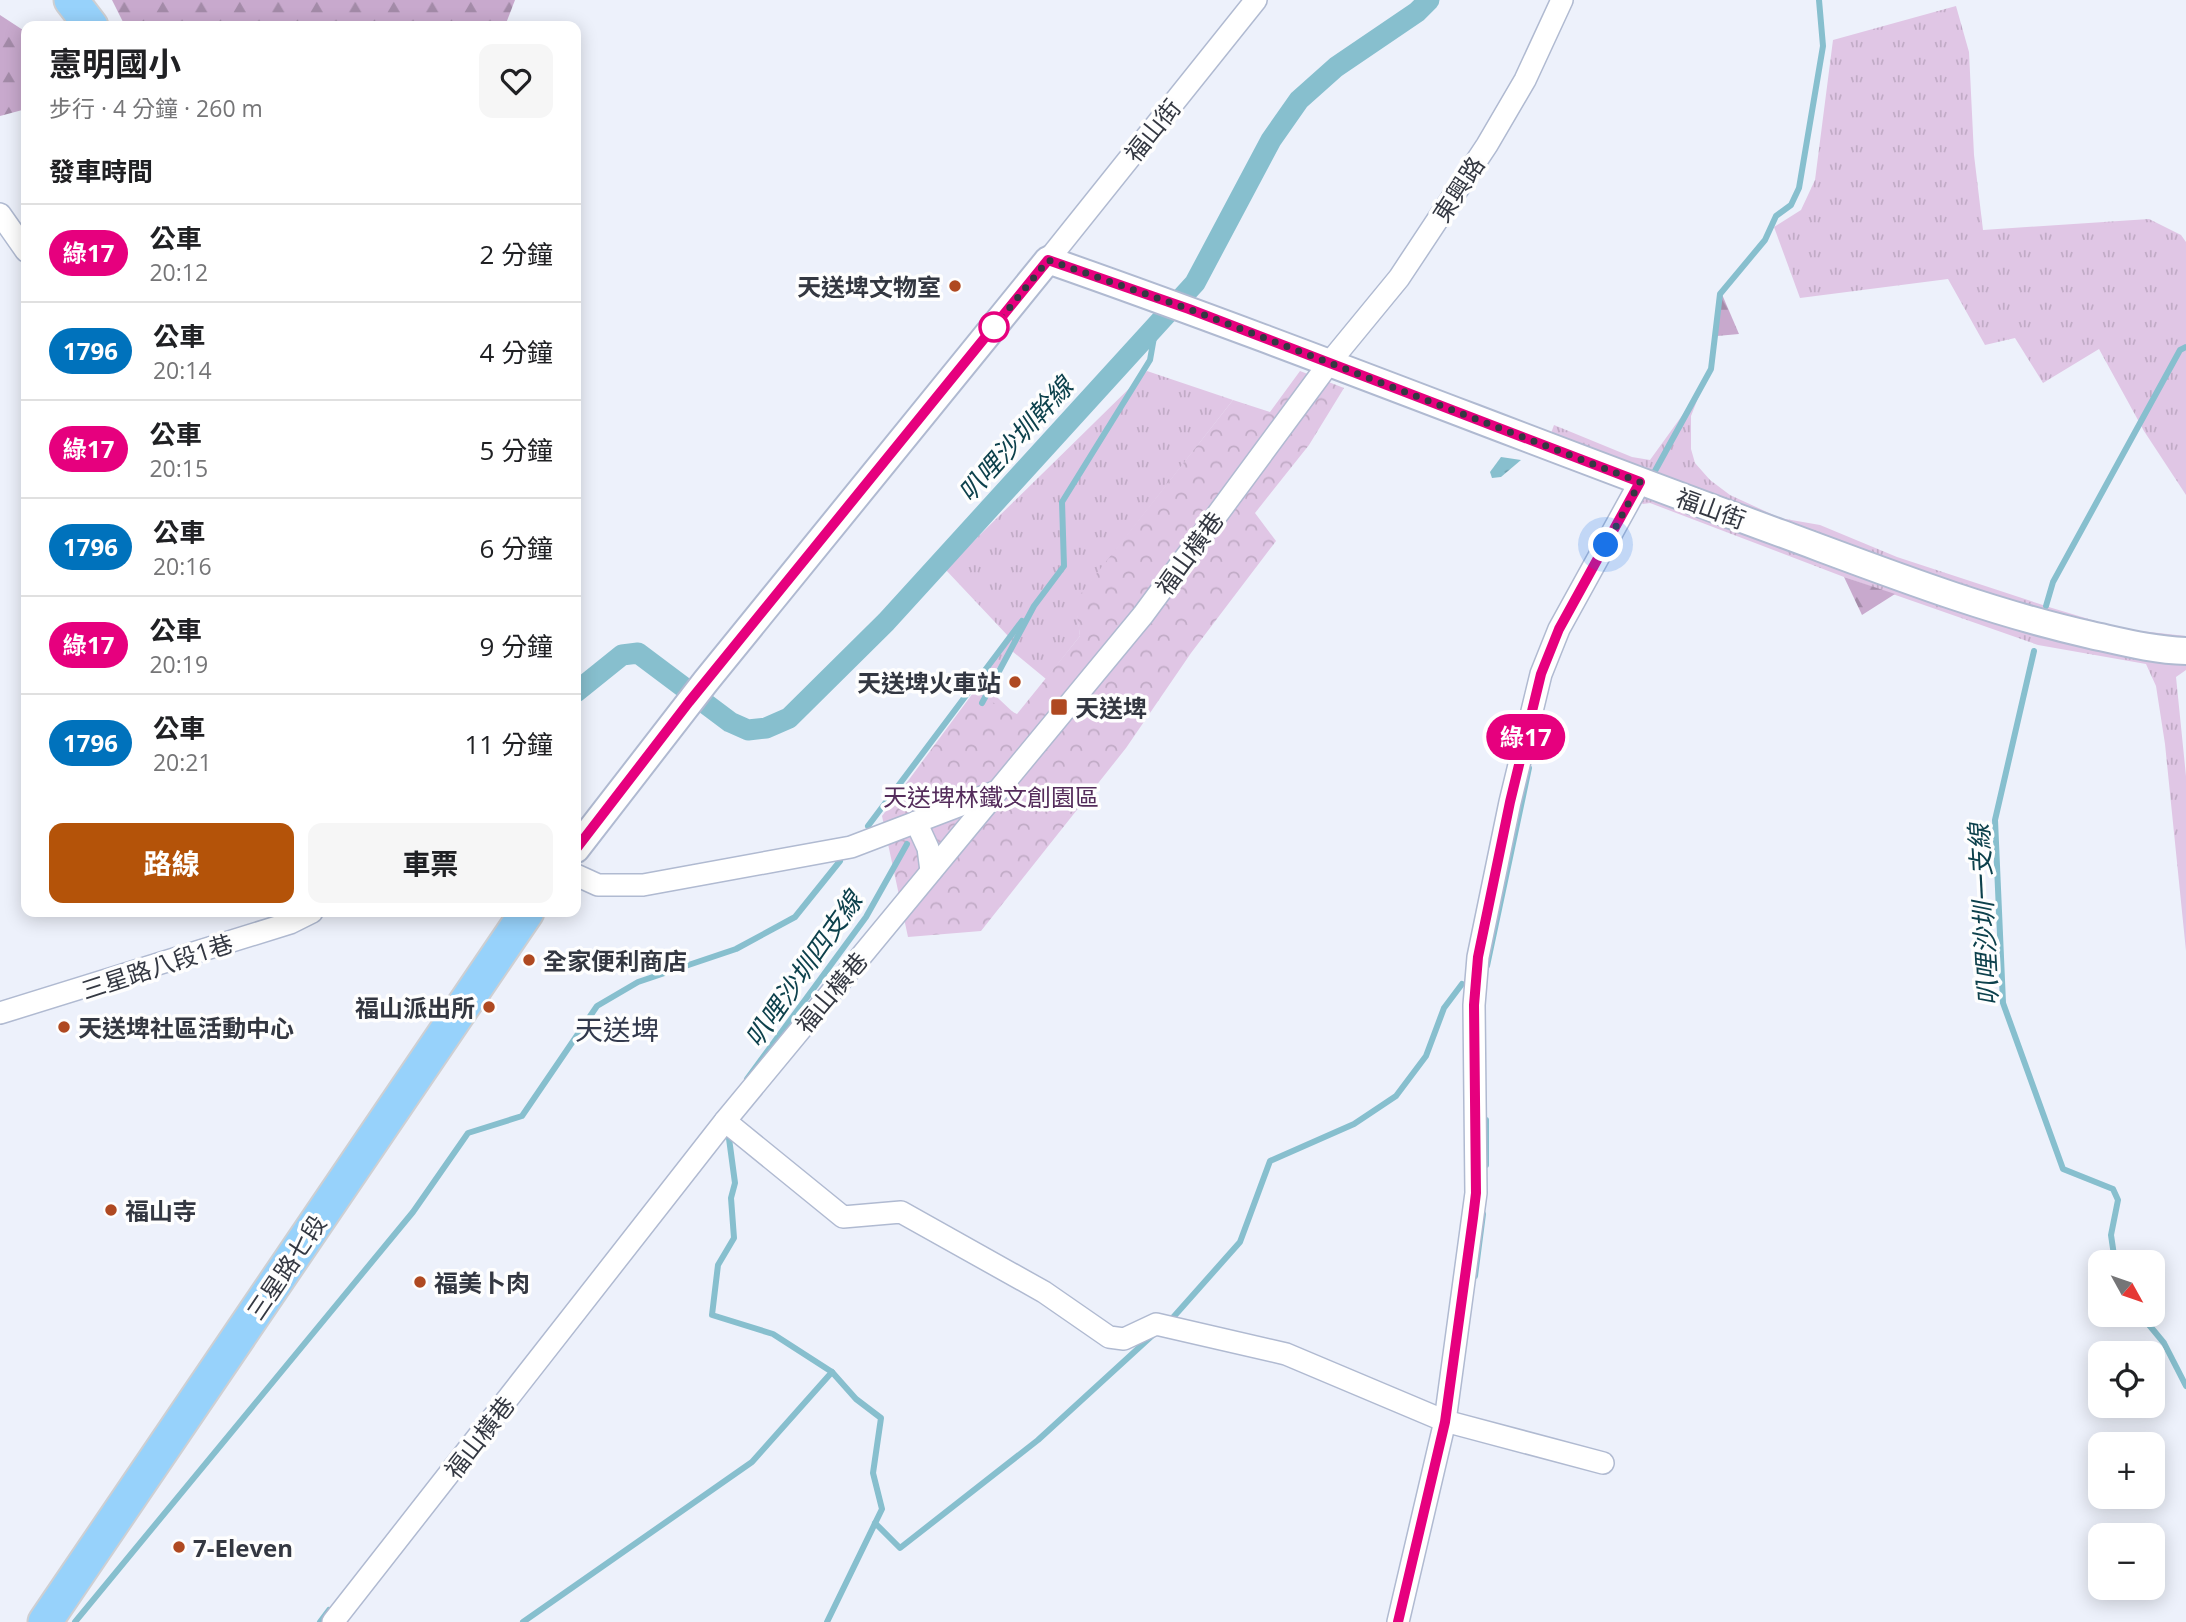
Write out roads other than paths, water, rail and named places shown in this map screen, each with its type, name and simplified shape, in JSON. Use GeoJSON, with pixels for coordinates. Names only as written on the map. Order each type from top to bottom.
{"type":"FeatureCollection","features":[{"type":"Feature","properties":{"kind":"main road"},"geometry":{"type":"LineString","coordinates":[[71,0],[87,21]]}},
{"type":"Feature","properties":{"kind":"main road","name":"三星路七段"},"geometry":{"type":"LineString","coordinates":[[45,1622],[524,917]]}},
{"type":"Feature","properties":{"kind":"street","name":"福山街"},"geometry":{"type":"LineString","coordinates":[[581,842],[689,702],[1256,0]]}},
{"type":"Feature","properties":{"kind":"street","name":"東興路"},"geometry":{"type":"LineString","coordinates":[[1330,362],[1399,278],[1487,145],[1524,80],[1562,0]]}},
{"type":"Feature","properties":{"kind":"street"},"geometry":{"type":"LineString","coordinates":[[0,214],[21,244]]}},
{"type":"Feature","properties":{"kind":"street","name":"福山街"},"geometry":{"type":"LineString","coordinates":[[1048,260],[1189,309],[1640,482],[1986,607],[2041,624],[2161,650],[2186,651]]}},
{"type":"Feature","properties":{"kind":"street","name":"福山橫巷"},"geometry":{"type":"LineString","coordinates":[[333,1622],[725,1121],[1143,615],[1330,362]]}},
{"type":"Feature","properties":{"kind":"street"},"geometry":{"type":"LineString","coordinates":[[1398,1622],[1445,1422],[1476,1193],[1474,1005],[1478,957],[1486,918],[1541,674],[1559,629],[1640,482]]}},
{"type":"Feature","properties":{"kind":"street"},"geometry":{"type":"LineString","coordinates":[[581,877],[598,885],[643,885],[851,847],[997,791]]}},
{"type":"Feature","properties":{"kind":"street"},"geometry":{"type":"LineString","coordinates":[[916,822],[928,848],[931,871]]}},
{"type":"Feature","properties":{"kind":"street","name":"三星路八段1巷"},"geometry":{"type":"LineString","coordinates":[[0,1013],[302,917]]}},
{"type":"Feature","properties":{"kind":"street"},"geometry":{"type":"LineString","coordinates":[[725,1121],[843,1217],[901,1212],[1044,1292],[1109,1337],[1124,1339],[1156,1324],[1286,1354],[1445,1422],[1603,1463]]}},
{"type":"Feature","properties":{"kind":"water"},"geometry":{"type":"Polygon","coordinates":[[[1501,457],[1521,460],[1501,477],[1492,478],[1490,472],[1501,457]]]}},
{"type":"Feature","properties":{"kind":"waterway","name":"叭哩沙圳幹線"},"geometry":{"type":"LineString","coordinates":[[581,688],[622,655],[638,653],[730,722],[748,730],[766,728],[789,718],[886,622],[1195,283],[1271,140],[1299,100],[1336,67],[1417,12],[1429,0]]}},
{"type":"Feature","properties":{"kind":"waterway"},"geometry":{"type":"LineString","coordinates":[[1650,480],[1711,369],[1720,294],[1765,240],[1776,216],[1791,205],[1799,188],[1823,46],[1819,0]]}},
{"type":"Feature","properties":{"kind":"waterway","name":"叭哩沙圳四支線"},"geometry":{"type":"LineString","coordinates":[[982,703],[1034,606],[1064,566],[1062,502],[1150,360],[1156,326]]}},
{"type":"Feature","properties":{"kind":"waterway","name":"叭哩沙圳一支線"},"geometry":{"type":"LineString","coordinates":[[2046,606],[2053,582],[2180,350],[2186,347]]}},
{"type":"Feature","properties":{"kind":"waterway"},"geometry":{"type":"LineString","coordinates":[[868,826],[1022,621]]}},
{"type":"Feature","properties":{"kind":"waterway","name":"叭哩沙圳一支線"},"geometry":{"type":"LineString","coordinates":[[2034,651],[1995,820],[2003,1003],[2063,1169],[2113,1189],[2118,1200],[2111,1235],[2113,1250]]}},
{"type":"Feature","properties":{"kind":"waterway"},"geometry":{"type":"LineString","coordinates":[[1487,966],[1529,768]]}},
{"type":"Feature","properties":{"kind":"waterway","name":"叭哩沙圳四支線"},"geometry":{"type":"LineString","coordinates":[[747,1079],[866,917],[907,844]]}},
{"type":"Feature","properties":{"kind":"waterway"},"geometry":{"type":"LineString","coordinates":[[75,1622],[413,1212],[468,1133],[522,1116],[597,1006],[638,982],[736,949],[795,917],[840,861]]}},
{"type":"Feature","properties":{"kind":"waterway"},"geometry":{"type":"LineString","coordinates":[[1169,1322],[1240,1242],[1270,1161],[1354,1124],[1396,1096],[1426,1056],[1444,1008],[1462,984]]}},
{"type":"Feature","properties":{"kind":"waterway"},"geometry":{"type":"LineString","coordinates":[[1486,1120],[1486,1165]]}},
{"type":"Feature","properties":{"kind":"waterway"},"geometry":{"type":"LineString","coordinates":[[523,1622],[752,1462],[832,1372],[773,1334],[712,1315],[718,1265],[734,1238],[731,1198],[735,1183],[728,1131]]}},
{"type":"Feature","properties":{"kind":"waterway"},"geometry":{"type":"LineString","coordinates":[[1475,1276],[1483,1214]]}},
{"type":"Feature","properties":{"kind":"waterway","name":"叭哩沙圳一支線"},"geometry":{"type":"LineString","coordinates":[[2151,1327],[2164,1343],[2186,1386]]}},
{"type":"Feature","properties":{"kind":"waterway"},"geometry":{"type":"LineString","coordinates":[[875,1523],[900,1548],[1038,1440],[1155,1333]]}},
{"type":"Feature","properties":{"kind":"waterway"},"geometry":{"type":"LineString","coordinates":[[827,1622],[882,1509],[873,1473],[881,1418],[856,1399],[832,1372]]}},
{"type":"Feature","properties":{"kind":"waterway"},"geometry":{"type":"LineString","coordinates":[[320,1622],[329,1610]]}},
{"type":"Feature","properties":{"kind":"place","name":"天送埤文物室"},"geometry":{"type":"Point","coordinates":[955,286]}},
{"type":"Feature","properties":{"kind":"place","name":"天送埤火車站"},"geometry":{"type":"Point","coordinates":[1015,682]}},
{"type":"Feature","properties":{"kind":"place","name":"天送埤"},"geometry":{"type":"Point","coordinates":[1059,707]}},
{"type":"Feature","properties":{"kind":"place","name":"全家便利商店"},"geometry":{"type":"Point","coordinates":[529,960]}},
{"type":"Feature","properties":{"kind":"place","name":"福山派出所"},"geometry":{"type":"Point","coordinates":[489,1007]}},
{"type":"Feature","properties":{"kind":"place","name":"天送埤社區活動中心"},"geometry":{"type":"Point","coordinates":[64,1027]}},
{"type":"Feature","properties":{"kind":"place","name":"福山寺"},"geometry":{"type":"Point","coordinates":[111,1210]}},
{"type":"Feature","properties":{"kind":"place","name":"福美卜肉"},"geometry":{"type":"Point","coordinates":[420,1282]}},
{"type":"Feature","properties":{"kind":"place","name":"7-Eleven"},"geometry":{"type":"Point","coordinates":[179,1547]}},
{"type":"Feature","properties":{"kind":"district","name":"天送埤"},"geometry":{"type":"Point","coordinates":[617,1029]}},
{"type":"Feature","properties":{"kind":"park label","name":"天送埤林鐵文創園區"},"geometry":{"type":"Point","coordinates":[991,796]}}]}
